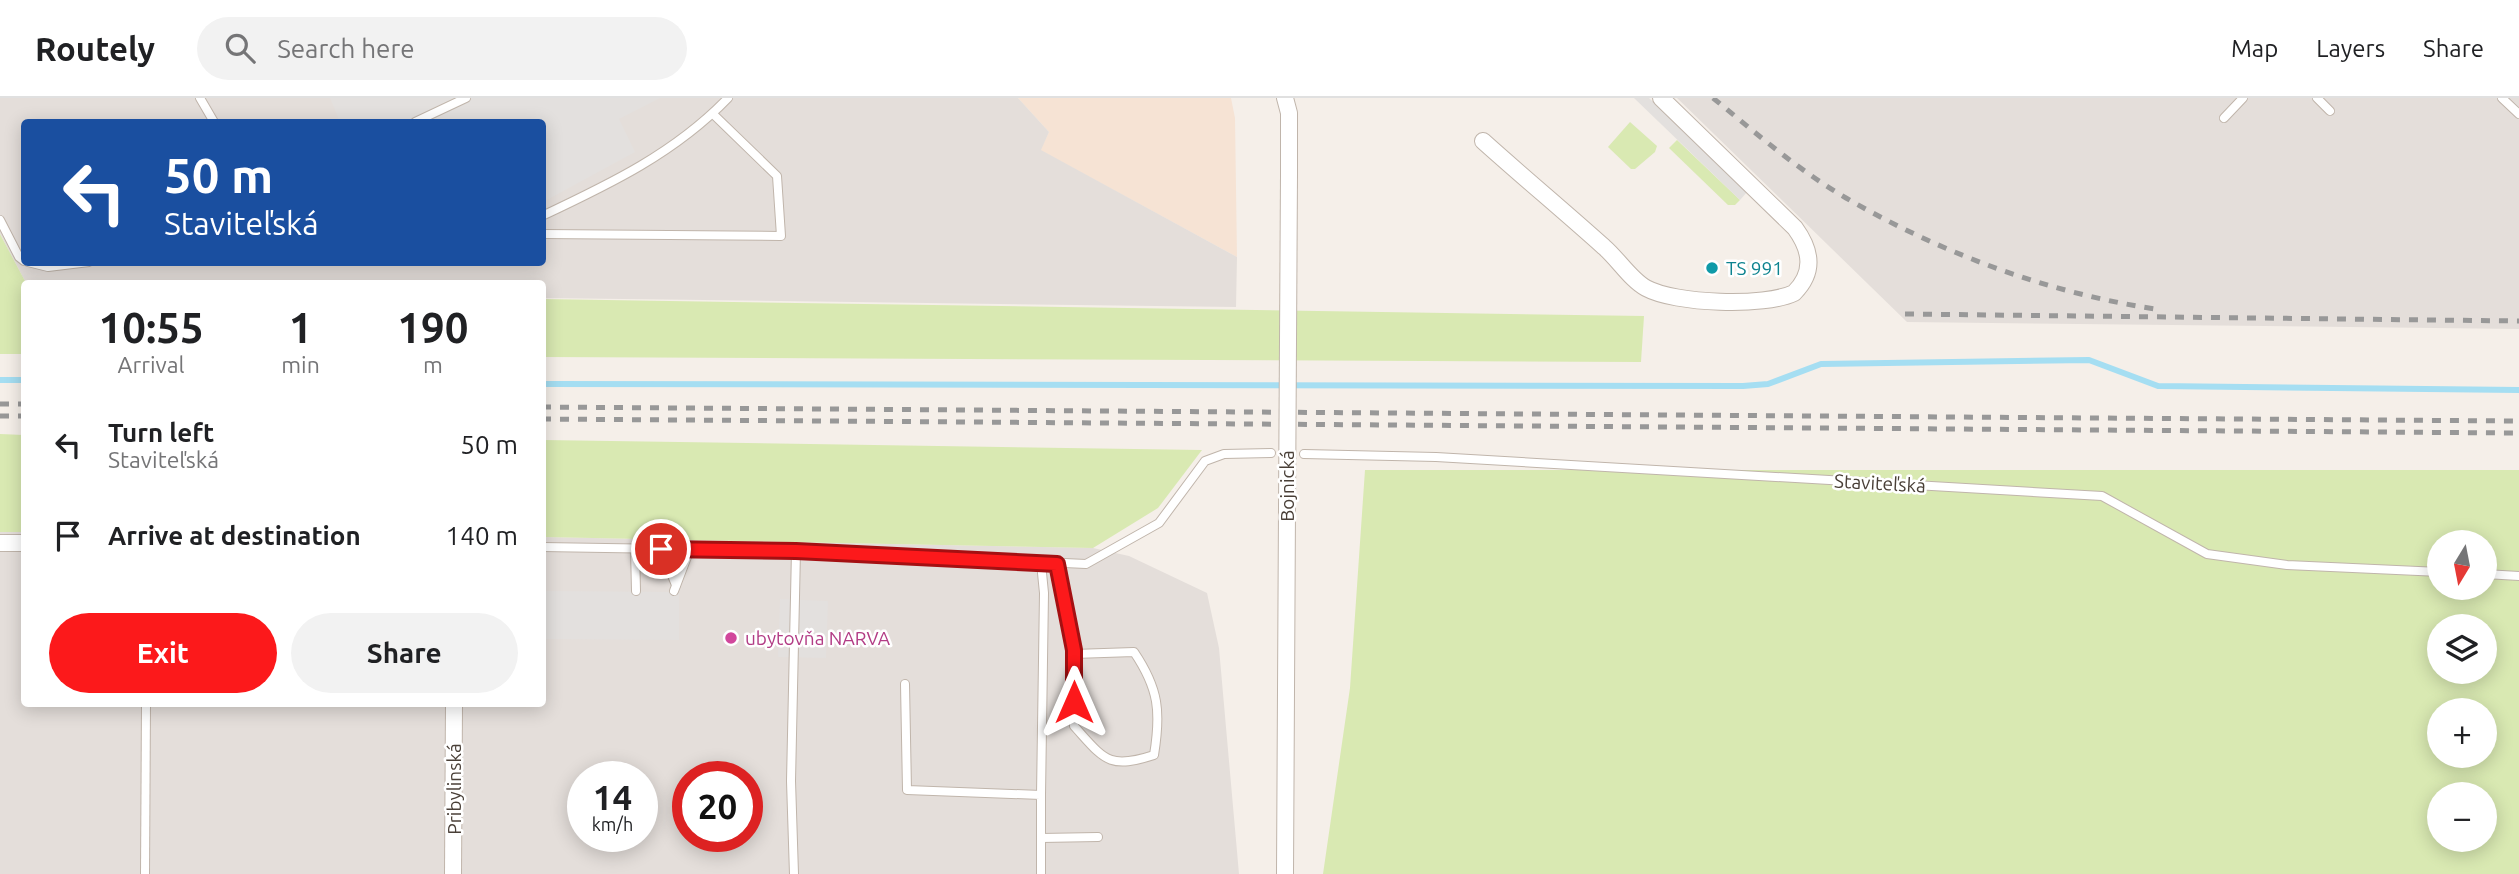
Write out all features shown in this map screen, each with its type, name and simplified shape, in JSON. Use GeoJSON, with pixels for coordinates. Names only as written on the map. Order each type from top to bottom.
{"type":"FeatureCollection","features":[{"type":"Feature","properties":{"kind":"street","name":"Bojnická"},"geometry":{"type":"LineString","coordinates":[[1284,874],[1289,174],[1289,113],[1285,98]]}},
{"type":"Feature","properties":{"kind":"street"},"geometry":{"type":"LineString","coordinates":[[1483,141],[1606,249],[1645,288],[1668,296],[1775,299],[1794,293],[1805,278],[1810,259],[1806,242],[1795,228],[1661,98]]}},
{"type":"Feature","properties":{"kind":"street"},"geometry":{"type":"LineString","coordinates":[[0,543],[21,543]]}},
{"type":"Feature","properties":{"kind":"street","name":"Pribylinská"},"geometry":{"type":"LineString","coordinates":[[453,874],[454,707]]}},
{"type":"Feature","properties":{"kind":"lane"},"geometry":{"type":"LineString","coordinates":[[200,98],[212,119]]}},
{"type":"Feature","properties":{"kind":"lane"},"geometry":{"type":"LineString","coordinates":[[422,119],[467,98]]}},
{"type":"Feature","properties":{"kind":"lane"},"geometry":{"type":"LineString","coordinates":[[546,214],[639,170],[713,114],[728,98]]}},
{"type":"Feature","properties":{"kind":"lane"},"geometry":{"type":"LineString","coordinates":[[2224,118],[2243,98]]}},
{"type":"Feature","properties":{"kind":"lane"},"geometry":{"type":"LineString","coordinates":[[2317,98],[2330,111]]}},
{"type":"Feature","properties":{"kind":"lane"},"geometry":{"type":"LineString","coordinates":[[2502,98],[2519,114]]}},
{"type":"Feature","properties":{"kind":"lane"},"geometry":{"type":"LineString","coordinates":[[546,234],[781,236],[777,176],[713,114]]}},
{"type":"Feature","properties":{"kind":"lane"},"geometry":{"type":"LineString","coordinates":[[0,220],[21,258]]}},
{"type":"Feature","properties":{"kind":"lane"},"geometry":{"type":"LineString","coordinates":[[546,547],[796,551],[1086,564],[1159,523],[1205,461],[1214,457],[1271,453]]}},
{"type":"Feature","properties":{"kind":"lane","name":"Staviteľská"},"geometry":{"type":"LineString","coordinates":[[1304,454],[1436,457],[2102,496],[2207,554],[2287,565],[2427,571]]}},
{"type":"Feature","properties":{"kind":"lane"},"geometry":{"type":"LineString","coordinates":[[635,548],[636,591]]}},
{"type":"Feature","properties":{"kind":"lane"},"geometry":{"type":"LineString","coordinates":[[661,549],[675,588],[690,550]]}},
{"type":"Feature","properties":{"kind":"lane"},"geometry":{"type":"LineString","coordinates":[[794,874],[791,781],[796,551]]}},
{"type":"Feature","properties":{"kind":"lane"},"geometry":{"type":"LineString","coordinates":[[1041,564],[1044,593],[1041,874]]}},
{"type":"Feature","properties":{"kind":"lane"},"geometry":{"type":"LineString","coordinates":[[1057,564],[1074,654],[1074,726],[1103,758],[1128,763],[1154,754],[1160,717],[1148,673],[1134,652],[1074,654]]}},
{"type":"Feature","properties":{"kind":"lane"},"geometry":{"type":"LineString","coordinates":[[2497,575],[2519,576]]}},
{"type":"Feature","properties":{"kind":"lane"},"geometry":{"type":"LineString","coordinates":[[905,684],[907,790],[1041,795]]}},
{"type":"Feature","properties":{"kind":"lane"},"geometry":{"type":"LineString","coordinates":[[145,874],[146,707]]}},
{"type":"Feature","properties":{"kind":"lane"},"geometry":{"type":"LineString","coordinates":[[1041,838],[1098,837]]}},
{"type":"Feature","properties":{"kind":"shaded area"},"geometry":{"type":"Polygon","coordinates":[[[0,98],[1018,98],[1049,132],[1041,150],[1237,257],[1236,307],[546,298],[546,280],[24,280],[0,234],[0,98]]]}},
{"type":"Feature","properties":{"kind":"shaded area"},"geometry":{"type":"Polygon","coordinates":[[[330,98],[660,98],[619,119],[635,152],[546,200],[546,119],[339,119],[330,98]]]}},
{"type":"Feature","properties":{"kind":"shaded area"},"geometry":{"type":"Polygon","coordinates":[[[1018,98],[1231,98],[1235,118],[1237,257],[1040,150],[1049,132],[1018,98]]]}},
{"type":"Feature","properties":{"kind":"shaded area"},"geometry":{"type":"Polygon","coordinates":[[[1634,98],[1649,98],[1747,192],[1740,200],[1634,98]]]}},
{"type":"Feature","properties":{"kind":"shaded area"},"geometry":{"type":"Polygon","coordinates":[[[1677,98],[2519,98],[2519,329],[1907,322],[1677,98]]]}},
{"type":"Feature","properties":{"kind":"shaded area"},"geometry":{"type":"Polygon","coordinates":[[[0,532],[21,532],[21,707],[546,707],[546,537],[1093,548],[1129,556],[1207,593],[1219,648],[1239,874],[0,874],[0,532]]]}},
{"type":"Feature","properties":{"kind":"shaded area"},"geometry":{"type":"Polygon","coordinates":[[[546,591],[679,592],[679,640],[546,639],[546,591]]]}},
{"type":"Feature","properties":{"kind":"shaded area"},"geometry":{"type":"Polygon","coordinates":[[[780,599],[828,601],[826,658],[778,657],[780,599]]]}},
{"type":"Feature","properties":{"kind":"green space"},"geometry":{"type":"Polygon","coordinates":[[[1630,122],[1657,146],[1655,152],[1635,169],[1631,169],[1608,147],[1630,122]]]}},
{"type":"Feature","properties":{"kind":"green space"},"geometry":{"type":"Polygon","coordinates":[[[1677,140],[1740,200],[1735,205],[1728,205],[1669,148],[1677,140]]]}},
{"type":"Feature","properties":{"kind":"green space"},"geometry":{"type":"Polygon","coordinates":[[[0,234],[24,280],[21,280],[21,354],[0,354],[0,234]]]}},
{"type":"Feature","properties":{"kind":"green space"},"geometry":{"type":"Polygon","coordinates":[[[546,299],[1644,316],[1641,362],[546,357],[546,299]]]}},
{"type":"Feature","properties":{"kind":"green space"},"geometry":{"type":"Polygon","coordinates":[[[0,434],[21,435],[21,532],[0,532],[0,434]]]}},
{"type":"Feature","properties":{"kind":"green space"},"geometry":{"type":"Polygon","coordinates":[[[546,440],[1202,450],[1158,508],[1093,548],[546,537],[546,440]]]}},
{"type":"Feature","properties":{"kind":"green space"},"geometry":{"type":"Polygon","coordinates":[[[1365,470],[2519,470],[2519,874],[1323,874],[1350,688],[1365,470]]]}},
{"type":"Feature","properties":{"kind":"waterway"},"geometry":{"type":"LineString","coordinates":[[546,384],[1743,386],[1768,384],[1821,364],[2089,360],[2158,386],[2519,390]]}},
{"type":"Feature","properties":{"kind":"waterway"},"geometry":{"type":"LineString","coordinates":[[0,380],[21,380]]}},
{"type":"Feature","properties":{"kind":"railway"},"geometry":{"type":"LineString","coordinates":[[1713,98],[1778,151],[1828,187],[1921,237],[1959,254],[2038,282],[2079,294],[2162,310]]}},
{"type":"Feature","properties":{"kind":"railway"},"geometry":{"type":"LineString","coordinates":[[1905,314],[2519,321]]}},
{"type":"Feature","properties":{"kind":"railway"},"geometry":{"type":"LineString","coordinates":[[0,404],[21,404]]}},
{"type":"Feature","properties":{"kind":"railway"},"geometry":{"type":"LineString","coordinates":[[546,407],[2519,421]]}},
{"type":"Feature","properties":{"kind":"railway"},"geometry":{"type":"LineString","coordinates":[[0,416],[21,416]]}},
{"type":"Feature","properties":{"kind":"railway"},"geometry":{"type":"LineString","coordinates":[[546,419],[2519,433]]}},
{"type":"Feature","properties":{"kind":"place","name":"TS 991"},"geometry":{"type":"Point","coordinates":[1712,268]}},
{"type":"Feature","properties":{"kind":"place","name":"ubytovňa NARVA"},"geometry":{"type":"Point","coordinates":[731,638]}},
{"type":"Feature","properties":{"kind":"route"},"geometry":{"type":"LineString","coordinates":[[661,549],[796,551],[1057,564],[1074,650],[1074,702]]}}]}
